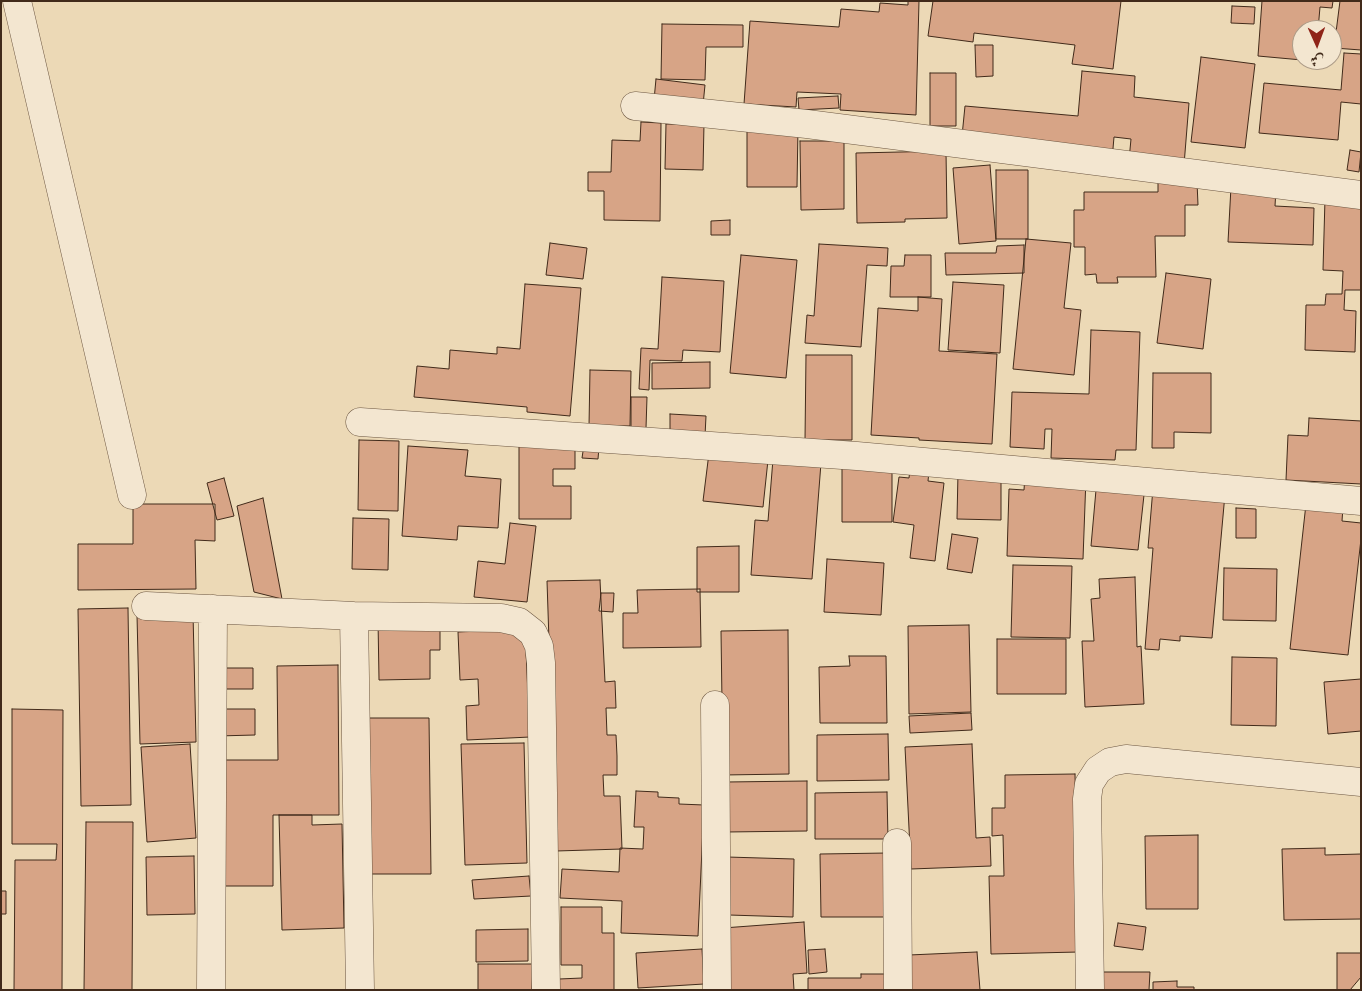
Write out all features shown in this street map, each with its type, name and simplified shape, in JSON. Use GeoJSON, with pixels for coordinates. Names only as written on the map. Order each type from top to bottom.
{"type":"FeatureCollection","features":[{"type":"Feature","properties":{"kind":"street"},"geometry":{"type":"LineString","coordinates":[[18,1],[132,495]]}},
{"type":"Feature","properties":{"kind":"street"},"geometry":{"type":"LineString","coordinates":[[635,106],[807,124],[1361,195]]}},
{"type":"Feature","properties":{"kind":"street"},"geometry":{"type":"LineString","coordinates":[[360,422],[858,456],[1361,501]]}},
{"type":"Feature","properties":{"kind":"street"},"geometry":{"type":"LineString","coordinates":[[146,606],[354,616],[501,618],[519,622],[533,633],[539,646],[541,663],[546,990]]}},
{"type":"Feature","properties":{"kind":"street"},"geometry":{"type":"LineString","coordinates":[[211,990],[213,609]]}},
{"type":"Feature","properties":{"kind":"street"},"geometry":{"type":"LineString","coordinates":[[354,616],[360,990]]}},
{"type":"Feature","properties":{"kind":"street"},"geometry":{"type":"LineString","coordinates":[[715,705],[717,990]]}},
{"type":"Feature","properties":{"kind":"street"},"geometry":{"type":"LineString","coordinates":[[1090,990],[1087,799],[1090,784],[1098,770],[1110,762],[1126,759],[1361,782]]}},
{"type":"Feature","properties":{"kind":"street"},"geometry":{"type":"LineString","coordinates":[[897,843],[898,990]]}},
{"type":"Feature","properties":{"kind":"building"},"geometry":{"type":"Polygon","coordinates":[[[908,1],[919,1],[916,115],[840,110],[841,94],[797,92],[796,107],[744,104],[750,21],[839,27],[841,9],[879,12],[880,3],[908,5],[908,1]]]}},
{"type":"Feature","properties":{"kind":"building"},"geometry":{"type":"Polygon","coordinates":[[[933,1],[1121,1],[1113,69],[1072,64],[1075,45],[974,33],[973,42],[928,36],[933,1]]]}},
{"type":"Feature","properties":{"kind":"building"},"geometry":{"type":"Polygon","coordinates":[[[1262,1],[1333,1],[1332,8],[1320,7],[1319,20],[1292,20],[1292,59],[1258,56],[1262,1]]]}},
{"type":"Feature","properties":{"kind":"building"},"geometry":{"type":"Polygon","coordinates":[[[1340,1],[1361,1],[1361,50],[1342,49],[1342,20],[1338,20],[1340,1]]]}},
{"type":"Feature","properties":{"kind":"building"},"geometry":{"type":"Polygon","coordinates":[[[1232,6],[1255,7],[1254,24],[1231,23],[1232,6]]]}},
{"type":"Feature","properties":{"kind":"building"},"geometry":{"type":"Polygon","coordinates":[[[662,24],[743,25],[743,47],[706,47],[705,80],[661,79],[662,24]]]}},
{"type":"Feature","properties":{"kind":"building"},"geometry":{"type":"Polygon","coordinates":[[[975,45],[993,45],[993,76],[976,77],[975,45]]]}},
{"type":"Feature","properties":{"kind":"building"},"geometry":{"type":"Polygon","coordinates":[[[1344,53],[1361,54],[1361,104],[1341,102],[1338,140],[1259,133],[1264,83],[1341,90],[1344,53]]]}},
{"type":"Feature","properties":{"kind":"building"},"geometry":{"type":"Polygon","coordinates":[[[1201,57],[1255,64],[1245,148],[1191,142],[1201,57]]]}},
{"type":"Feature","properties":{"kind":"building"},"geometry":{"type":"Polygon","coordinates":[[[1082,71],[1135,76],[1134,97],[1189,103],[1184,165],[1129,160],[1131,139],[1114,137],[1112,160],[960,156],[965,106],[1078,116],[1082,71]]]}},
{"type":"Feature","properties":{"kind":"building"},"geometry":{"type":"Polygon","coordinates":[[[930,73],[956,73],[956,126],[930,126],[930,73]]]}},
{"type":"Feature","properties":{"kind":"building"},"geometry":{"type":"Polygon","coordinates":[[[656,79],[705,85],[703,105],[654,100],[656,79]]]}},
{"type":"Feature","properties":{"kind":"building"},"geometry":{"type":"Polygon","coordinates":[[[838,96],[839,108],[799,110],[798,98],[838,96]]]}},
{"type":"Feature","properties":{"kind":"building"},"geometry":{"type":"Polygon","coordinates":[[[641,122],[661,123],[660,221],[604,220],[604,191],[588,191],[588,172],[611,172],[612,140],[640,141],[641,122]]]}},
{"type":"Feature","properties":{"kind":"building"},"geometry":{"type":"Polygon","coordinates":[[[666,124],[704,124],[703,170],[665,169],[666,124]]]}},
{"type":"Feature","properties":{"kind":"building"},"geometry":{"type":"Polygon","coordinates":[[[747,127],[798,127],[797,187],[747,187],[747,127]]]}},
{"type":"Feature","properties":{"kind":"building"},"geometry":{"type":"Polygon","coordinates":[[[800,141],[844,141],[844,209],[801,210],[800,141]]]}},
{"type":"Feature","properties":{"kind":"building"},"geometry":{"type":"Polygon","coordinates":[[[1350,150],[1361,152],[1359,172],[1347,170],[1350,150]]]}},
{"type":"Feature","properties":{"kind":"building"},"geometry":{"type":"Polygon","coordinates":[[[946,151],[947,218],[905,219],[905,222],[857,223],[856,153],[946,151]]]}},
{"type":"Feature","properties":{"kind":"building"},"geometry":{"type":"Polygon","coordinates":[[[990,165],[996,241],[959,244],[953,168],[990,165]]]}},
{"type":"Feature","properties":{"kind":"building"},"geometry":{"type":"Polygon","coordinates":[[[996,170],[1028,170],[1028,239],[996,239],[996,170]]]}},
{"type":"Feature","properties":{"kind":"building"},"geometry":{"type":"Polygon","coordinates":[[[1158,182],[1197,182],[1198,205],[1185,205],[1185,236],[1155,236],[1156,277],[1117,277],[1118,283],[1097,283],[1096,274],[1085,275],[1085,247],[1074,247],[1074,210],[1084,210],[1084,192],[1158,192],[1158,182]]]}},
{"type":"Feature","properties":{"kind":"building"},"geometry":{"type":"Polygon","coordinates":[[[1231,187],[1276,189],[1275,206],[1314,208],[1313,245],[1228,242],[1231,187]]]}},
{"type":"Feature","properties":{"kind":"building"},"geometry":{"type":"Polygon","coordinates":[[[1325,199],[1361,200],[1361,290],[1345,290],[1344,310],[1356,311],[1355,352],[1305,350],[1306,305],[1325,305],[1326,294],[1342,294],[1343,271],[1323,270],[1325,199]]]}},
{"type":"Feature","properties":{"kind":"building"},"geometry":{"type":"Polygon","coordinates":[[[730,220],[730,235],[711,235],[711,221],[730,220]]]}},
{"type":"Feature","properties":{"kind":"building"},"geometry":{"type":"Polygon","coordinates":[[[1026,239],[1071,243],[1064,308],[1081,310],[1074,375],[1013,369],[1026,239]]]}},
{"type":"Feature","properties":{"kind":"building"},"geometry":{"type":"Polygon","coordinates":[[[550,243],[587,248],[583,279],[546,275],[550,243]]]}},
{"type":"Feature","properties":{"kind":"building"},"geometry":{"type":"Polygon","coordinates":[[[819,244],[888,248],[887,266],[867,265],[861,347],[805,343],[807,315],[814,316],[819,244]]]}},
{"type":"Feature","properties":{"kind":"building"},"geometry":{"type":"Polygon","coordinates":[[[1024,245],[1024,273],[946,275],[945,253],[996,253],[997,246],[1024,245]]]}},
{"type":"Feature","properties":{"kind":"building"},"geometry":{"type":"Polygon","coordinates":[[[741,255],[797,260],[786,378],[730,373],[741,255]]]}},
{"type":"Feature","properties":{"kind":"building"},"geometry":{"type":"Polygon","coordinates":[[[905,255],[931,255],[931,297],[890,297],[891,266],[904,266],[905,255]]]}},
{"type":"Feature","properties":{"kind":"building"},"geometry":{"type":"Polygon","coordinates":[[[1166,273],[1211,279],[1203,349],[1157,343],[1166,273]]]}},
{"type":"Feature","properties":{"kind":"building"},"geometry":{"type":"Polygon","coordinates":[[[662,277],[724,281],[720,352],[683,350],[682,361],[650,360],[649,390],[639,389],[641,348],[658,349],[662,277]]]}},
{"type":"Feature","properties":{"kind":"building"},"geometry":{"type":"Polygon","coordinates":[[[953,282],[1004,285],[1000,353],[948,350],[953,282]]]}},
{"type":"Feature","properties":{"kind":"building"},"geometry":{"type":"Polygon","coordinates":[[[525,284],[581,288],[570,416],[527,412],[527,407],[414,397],[417,366],[449,369],[450,350],[497,354],[497,347],[520,349],[525,284]]]}},
{"type":"Feature","properties":{"kind":"building"},"geometry":{"type":"Polygon","coordinates":[[[918,297],[942,299],[939,351],[997,354],[992,444],[871,435],[878,308],[918,311],[918,297]]]}},
{"type":"Feature","properties":{"kind":"building"},"geometry":{"type":"Polygon","coordinates":[[[1091,330],[1140,332],[1136,450],[1116,450],[1115,460],[1051,458],[1052,429],[1045,429],[1044,449],[1010,447],[1012,392],[1089,394],[1091,330]]]}},
{"type":"Feature","properties":{"kind":"building"},"geometry":{"type":"Polygon","coordinates":[[[806,355],[852,355],[852,440],[805,440],[806,355]]]}},
{"type":"Feature","properties":{"kind":"building"},"geometry":{"type":"Polygon","coordinates":[[[710,362],[710,388],[652,389],[652,363],[710,362]]]}},
{"type":"Feature","properties":{"kind":"building"},"geometry":{"type":"Polygon","coordinates":[[[590,370],[631,371],[630,426],[589,426],[590,370]]]}},
{"type":"Feature","properties":{"kind":"building"},"geometry":{"type":"Polygon","coordinates":[[[1153,373],[1211,373],[1211,433],[1174,432],[1174,448],[1152,448],[1153,373]]]}},
{"type":"Feature","properties":{"kind":"building"},"geometry":{"type":"Polygon","coordinates":[[[631,397],[647,397],[646,428],[631,428],[631,397]]]}},
{"type":"Feature","properties":{"kind":"building"},"geometry":{"type":"Polygon","coordinates":[[[670,414],[706,416],[705,436],[670,435],[670,414]]]}},
{"type":"Feature","properties":{"kind":"building"},"geometry":{"type":"Polygon","coordinates":[[[1309,418],[1361,421],[1361,484],[1286,480],[1288,435],[1308,436],[1309,418]]]}},
{"type":"Feature","properties":{"kind":"building"},"geometry":{"type":"Polygon","coordinates":[[[359,440],[399,441],[398,511],[358,510],[359,440]]]}},
{"type":"Feature","properties":{"kind":"building"},"geometry":{"type":"Polygon","coordinates":[[[519,440],[575,440],[575,469],[553,469],[553,486],[571,486],[571,519],[519,519],[519,440]]]}},
{"type":"Feature","properties":{"kind":"building"},"geometry":{"type":"Polygon","coordinates":[[[584,445],[599,447],[598,459],[582,458],[584,445]]]}},
{"type":"Feature","properties":{"kind":"building"},"geometry":{"type":"Polygon","coordinates":[[[408,446],[468,450],[465,476],[501,479],[498,528],[458,526],[457,540],[402,536],[408,446]]]}},
{"type":"Feature","properties":{"kind":"building"},"geometry":{"type":"Polygon","coordinates":[[[709,453],[768,460],[763,507],[703,501],[709,453]]]}},
{"type":"Feature","properties":{"kind":"building"},"geometry":{"type":"Polygon","coordinates":[[[773,459],[821,463],[812,579],[751,575],[755,520],[768,521],[773,459]]]}},
{"type":"Feature","properties":{"kind":"building"},"geometry":{"type":"Polygon","coordinates":[[[842,466],[892,466],[892,522],[842,522],[842,466]]]}},
{"type":"Feature","properties":{"kind":"building"},"geometry":{"type":"Polygon","coordinates":[[[910,469],[929,471],[928,481],[944,483],[935,561],[910,558],[914,525],[893,522],[899,477],[909,478],[910,469]]]}},
{"type":"Feature","properties":{"kind":"building"},"geometry":{"type":"Polygon","coordinates":[[[958,473],[1001,474],[1001,520],[957,519],[958,473]]]}},
{"type":"Feature","properties":{"kind":"building"},"geometry":{"type":"Polygon","coordinates":[[[1025,475],[1086,477],[1083,559],[1007,556],[1009,489],[1024,490],[1025,475]]]}},
{"type":"Feature","properties":{"kind":"building"},"geometry":{"type":"Polygon","coordinates":[[[224,478],[234,516],[217,520],[207,483],[224,478]]]}},
{"type":"Feature","properties":{"kind":"building"},"geometry":{"type":"Polygon","coordinates":[[[1153,488],[1225,494],[1212,638],[1180,636],[1180,641],[1160,639],[1159,650],[1145,649],[1153,548],[1148,548],[1153,488]]]}},
{"type":"Feature","properties":{"kind":"building"},"geometry":{"type":"Polygon","coordinates":[[[1096,490],[1144,495],[1138,550],[1091,546],[1096,490]]]}},
{"type":"Feature","properties":{"kind":"building"},"geometry":{"type":"Polygon","coordinates":[[[263,498],[282,599],[254,592],[237,506],[263,498]]]}},
{"type":"Feature","properties":{"kind":"building"},"geometry":{"type":"Polygon","coordinates":[[[133,504],[215,504],[215,541],[195,540],[196,589],[78,590],[78,544],[133,544],[133,504]]]}},
{"type":"Feature","properties":{"kind":"building"},"geometry":{"type":"Polygon","coordinates":[[[1306,504],[1343,507],[1342,521],[1361,523],[1361,539],[1348,655],[1290,649],[1306,504]]]}},
{"type":"Feature","properties":{"kind":"building"},"geometry":{"type":"Polygon","coordinates":[[[1236,508],[1256,509],[1256,538],[1236,538],[1236,508]]]}},
{"type":"Feature","properties":{"kind":"building"},"geometry":{"type":"Polygon","coordinates":[[[353,518],[389,519],[388,570],[352,569],[353,518]]]}},
{"type":"Feature","properties":{"kind":"building"},"geometry":{"type":"Polygon","coordinates":[[[510,523],[536,526],[527,602],[474,597],[478,561],[505,564],[510,523]]]}},
{"type":"Feature","properties":{"kind":"building"},"geometry":{"type":"Polygon","coordinates":[[[952,534],[978,538],[972,573],[947,569],[952,534]]]}},
{"type":"Feature","properties":{"kind":"building"},"geometry":{"type":"Polygon","coordinates":[[[739,546],[739,592],[697,592],[697,547],[739,546]]]}},
{"type":"Feature","properties":{"kind":"building"},"geometry":{"type":"Polygon","coordinates":[[[827,559],[884,563],[881,615],[824,612],[827,559]]]}},
{"type":"Feature","properties":{"kind":"building"},"geometry":{"type":"Polygon","coordinates":[[[1013,565],[1072,566],[1070,638],[1011,637],[1013,565]]]}},
{"type":"Feature","properties":{"kind":"building"},"geometry":{"type":"Polygon","coordinates":[[[1224,568],[1277,569],[1276,621],[1223,620],[1224,568]]]}},
{"type":"Feature","properties":{"kind":"building"},"geometry":{"type":"Polygon","coordinates":[[[1135,577],[1137,647],[1141,646],[1144,704],[1085,707],[1082,641],[1094,641],[1091,599],[1100,598],[1099,579],[1135,577]]]}},
{"type":"Feature","properties":{"kind":"building"},"geometry":{"type":"Polygon","coordinates":[[[600,580],[605,682],[615,681],[616,708],[606,708],[607,735],[616,735],[617,756],[617,775],[603,775],[604,796],[620,796],[622,849],[556,851],[547,581],[600,580]]]}},
{"type":"Feature","properties":{"kind":"building"},"geometry":{"type":"Polygon","coordinates":[[[700,589],[701,647],[623,648],[623,613],[638,613],[637,590],[700,589]]]}},
{"type":"Feature","properties":{"kind":"building"},"geometry":{"type":"Polygon","coordinates":[[[601,593],[614,593],[613,612],[599,611],[601,593]]]}},
{"type":"Feature","properties":{"kind":"building"},"geometry":{"type":"Polygon","coordinates":[[[128,608],[131,805],[81,806],[78,609],[128,608]]]}},
{"type":"Feature","properties":{"kind":"building"},"geometry":{"type":"Polygon","coordinates":[[[193,613],[196,742],[140,744],[137,615],[193,613]]]}},
{"type":"Feature","properties":{"kind":"building"},"geometry":{"type":"Polygon","coordinates":[[[440,619],[440,650],[430,650],[430,679],[379,680],[378,620],[440,619]]]}},
{"type":"Feature","properties":{"kind":"building"},"geometry":{"type":"Polygon","coordinates":[[[969,625],[971,712],[909,714],[908,626],[969,625]]]}},
{"type":"Feature","properties":{"kind":"building"},"geometry":{"type":"Polygon","coordinates":[[[525,629],[530,737],[467,740],[466,706],[479,705],[478,679],[460,680],[458,632],[525,629]]]}},
{"type":"Feature","properties":{"kind":"building"},"geometry":{"type":"Polygon","coordinates":[[[788,630],[789,774],[723,775],[721,631],[788,630]]]}},
{"type":"Feature","properties":{"kind":"building"},"geometry":{"type":"Polygon","coordinates":[[[997,639],[1066,639],[1066,694],[997,694],[997,639]]]}},
{"type":"Feature","properties":{"kind":"building"},"geometry":{"type":"Polygon","coordinates":[[[849,656],[886,656],[887,723],[820,723],[819,667],[850,666],[849,656]]]}},
{"type":"Feature","properties":{"kind":"building"},"geometry":{"type":"Polygon","coordinates":[[[1232,657],[1277,658],[1276,726],[1231,725],[1232,657]]]}},
{"type":"Feature","properties":{"kind":"building"},"geometry":{"type":"Polygon","coordinates":[[[338,665],[339,815],[273,815],[273,886],[216,886],[215,760],[278,760],[277,666],[338,665]]]}},
{"type":"Feature","properties":{"kind":"building"},"geometry":{"type":"Polygon","coordinates":[[[217,668],[253,668],[253,689],[217,689],[217,668]]]}},
{"type":"Feature","properties":{"kind":"building"},"geometry":{"type":"Polygon","coordinates":[[[1361,679],[1361,731],[1328,734],[1324,682],[1361,679]]]}},
{"type":"Feature","properties":{"kind":"building"},"geometry":{"type":"Polygon","coordinates":[[[12,709],[63,710],[62,990],[14,990],[15,860],[56,860],[57,844],[12,844],[12,709]]]}},
{"type":"Feature","properties":{"kind":"building"},"geometry":{"type":"Polygon","coordinates":[[[217,709],[255,709],[255,735],[217,736],[217,709]]]}},
{"type":"Feature","properties":{"kind":"building"},"geometry":{"type":"Polygon","coordinates":[[[971,713],[972,730],[910,733],[909,716],[971,713]]]}},
{"type":"Feature","properties":{"kind":"building"},"geometry":{"type":"Polygon","coordinates":[[[366,718],[429,718],[431,874],[367,874],[366,718]]]}},
{"type":"Feature","properties":{"kind":"building"},"geometry":{"type":"Polygon","coordinates":[[[888,734],[889,780],[817,781],[817,735],[888,734]]]}},
{"type":"Feature","properties":{"kind":"building"},"geometry":{"type":"Polygon","coordinates":[[[524,743],[527,863],[465,865],[461,744],[524,743]]]}},
{"type":"Feature","properties":{"kind":"building"},"geometry":{"type":"Polygon","coordinates":[[[190,744],[196,838],[147,842],[141,747],[190,744]]]}},
{"type":"Feature","properties":{"kind":"building"},"geometry":{"type":"Polygon","coordinates":[[[972,744],[976,838],[990,837],[991,866],[911,869],[905,747],[972,744]]]}},
{"type":"Feature","properties":{"kind":"building"},"geometry":{"type":"Polygon","coordinates":[[[1075,774],[1079,952],[991,954],[989,876],[1004,876],[1003,835],[992,836],[992,808],[1005,808],[1005,775],[1075,774]]]}},
{"type":"Feature","properties":{"kind":"building"},"geometry":{"type":"Polygon","coordinates":[[[807,781],[807,831],[726,832],[726,782],[807,781]]]}},
{"type":"Feature","properties":{"kind":"building"},"geometry":{"type":"Polygon","coordinates":[[[636,791],[658,792],[658,797],[679,798],[679,804],[704,805],[698,936],[621,933],[622,901],[560,898],[562,869],[619,872],[620,848],[643,849],[644,827],[634,827],[636,791]]]}},
{"type":"Feature","properties":{"kind":"building"},"geometry":{"type":"Polygon","coordinates":[[[887,792],[888,839],[815,839],[815,793],[887,792]]]}},
{"type":"Feature","properties":{"kind":"building"},"geometry":{"type":"Polygon","coordinates":[[[279,815],[312,815],[312,825],[342,824],[344,928],[282,930],[279,815]]]}},
{"type":"Feature","properties":{"kind":"building"},"geometry":{"type":"Polygon","coordinates":[[[86,822],[133,822],[132,990],[84,990],[86,822]]]}},
{"type":"Feature","properties":{"kind":"building"},"geometry":{"type":"Polygon","coordinates":[[[1198,835],[1198,909],[1146,909],[1145,836],[1198,835]]]}},
{"type":"Feature","properties":{"kind":"building"},"geometry":{"type":"Polygon","coordinates":[[[1325,848],[1325,855],[1361,854],[1361,919],[1284,920],[1282,849],[1325,848]]]}},
{"type":"Feature","properties":{"kind":"building"},"geometry":{"type":"Polygon","coordinates":[[[888,853],[889,917],[821,917],[820,854],[888,853]]]}},
{"type":"Feature","properties":{"kind":"building"},"geometry":{"type":"Polygon","coordinates":[[[194,856],[195,914],[147,915],[146,857],[194,856]]]}},
{"type":"Feature","properties":{"kind":"building"},"geometry":{"type":"Polygon","coordinates":[[[727,857],[794,859],[793,917],[729,915],[727,857]]]}},
{"type":"Feature","properties":{"kind":"building"},"geometry":{"type":"Polygon","coordinates":[[[529,876],[531,896],[474,899],[472,880],[529,876]]]}},
{"type":"Feature","properties":{"kind":"building"},"geometry":{"type":"Polygon","coordinates":[[[1,891],[6,891],[6,914],[1,914],[1,891]]]}},
{"type":"Feature","properties":{"kind":"building"},"geometry":{"type":"Polygon","coordinates":[[[561,907],[602,907],[602,933],[614,933],[614,990],[559,990],[559,979],[582,978],[582,965],[561,965],[561,907]]]}},
{"type":"Feature","properties":{"kind":"building"},"geometry":{"type":"Polygon","coordinates":[[[804,922],[807,973],[793,974],[794,990],[727,990],[723,928],[804,922]]]}},
{"type":"Feature","properties":{"kind":"building"},"geometry":{"type":"Polygon","coordinates":[[[1118,923],[1146,927],[1143,950],[1114,946],[1118,923]]]}},
{"type":"Feature","properties":{"kind":"building"},"geometry":{"type":"Polygon","coordinates":[[[528,929],[528,961],[476,962],[476,930],[528,929]]]}},
{"type":"Feature","properties":{"kind":"building"},"geometry":{"type":"Polygon","coordinates":[[[702,949],[704,984],[638,988],[636,953],[702,949]]]}},
{"type":"Feature","properties":{"kind":"building"},"geometry":{"type":"Polygon","coordinates":[[[825,949],[827,972],[809,974],[808,950],[825,949]]]}},
{"type":"Feature","properties":{"kind":"building"},"geometry":{"type":"Polygon","coordinates":[[[977,952],[980,990],[911,990],[909,955],[977,952]]]}},
{"type":"Feature","properties":{"kind":"building"},"geometry":{"type":"Polygon","coordinates":[[[1337,953],[1361,953],[1361,977],[1350,990],[1337,990],[1337,953]]]}},
{"type":"Feature","properties":{"kind":"building"},"geometry":{"type":"Polygon","coordinates":[[[478,964],[533,964],[532,990],[478,990],[478,964]]]}},
{"type":"Feature","properties":{"kind":"building"},"geometry":{"type":"Polygon","coordinates":[[[1097,972],[1150,972],[1149,990],[1097,990],[1097,972]]]}},
{"type":"Feature","properties":{"kind":"building"},"geometry":{"type":"Polygon","coordinates":[[[861,974],[890,974],[890,990],[808,990],[808,978],[861,978],[861,974]]]}},
{"type":"Feature","properties":{"kind":"building"},"geometry":{"type":"Polygon","coordinates":[[[1177,981],[1177,987],[1194,987],[1194,990],[1153,990],[1153,982],[1177,981]]]}}]}
